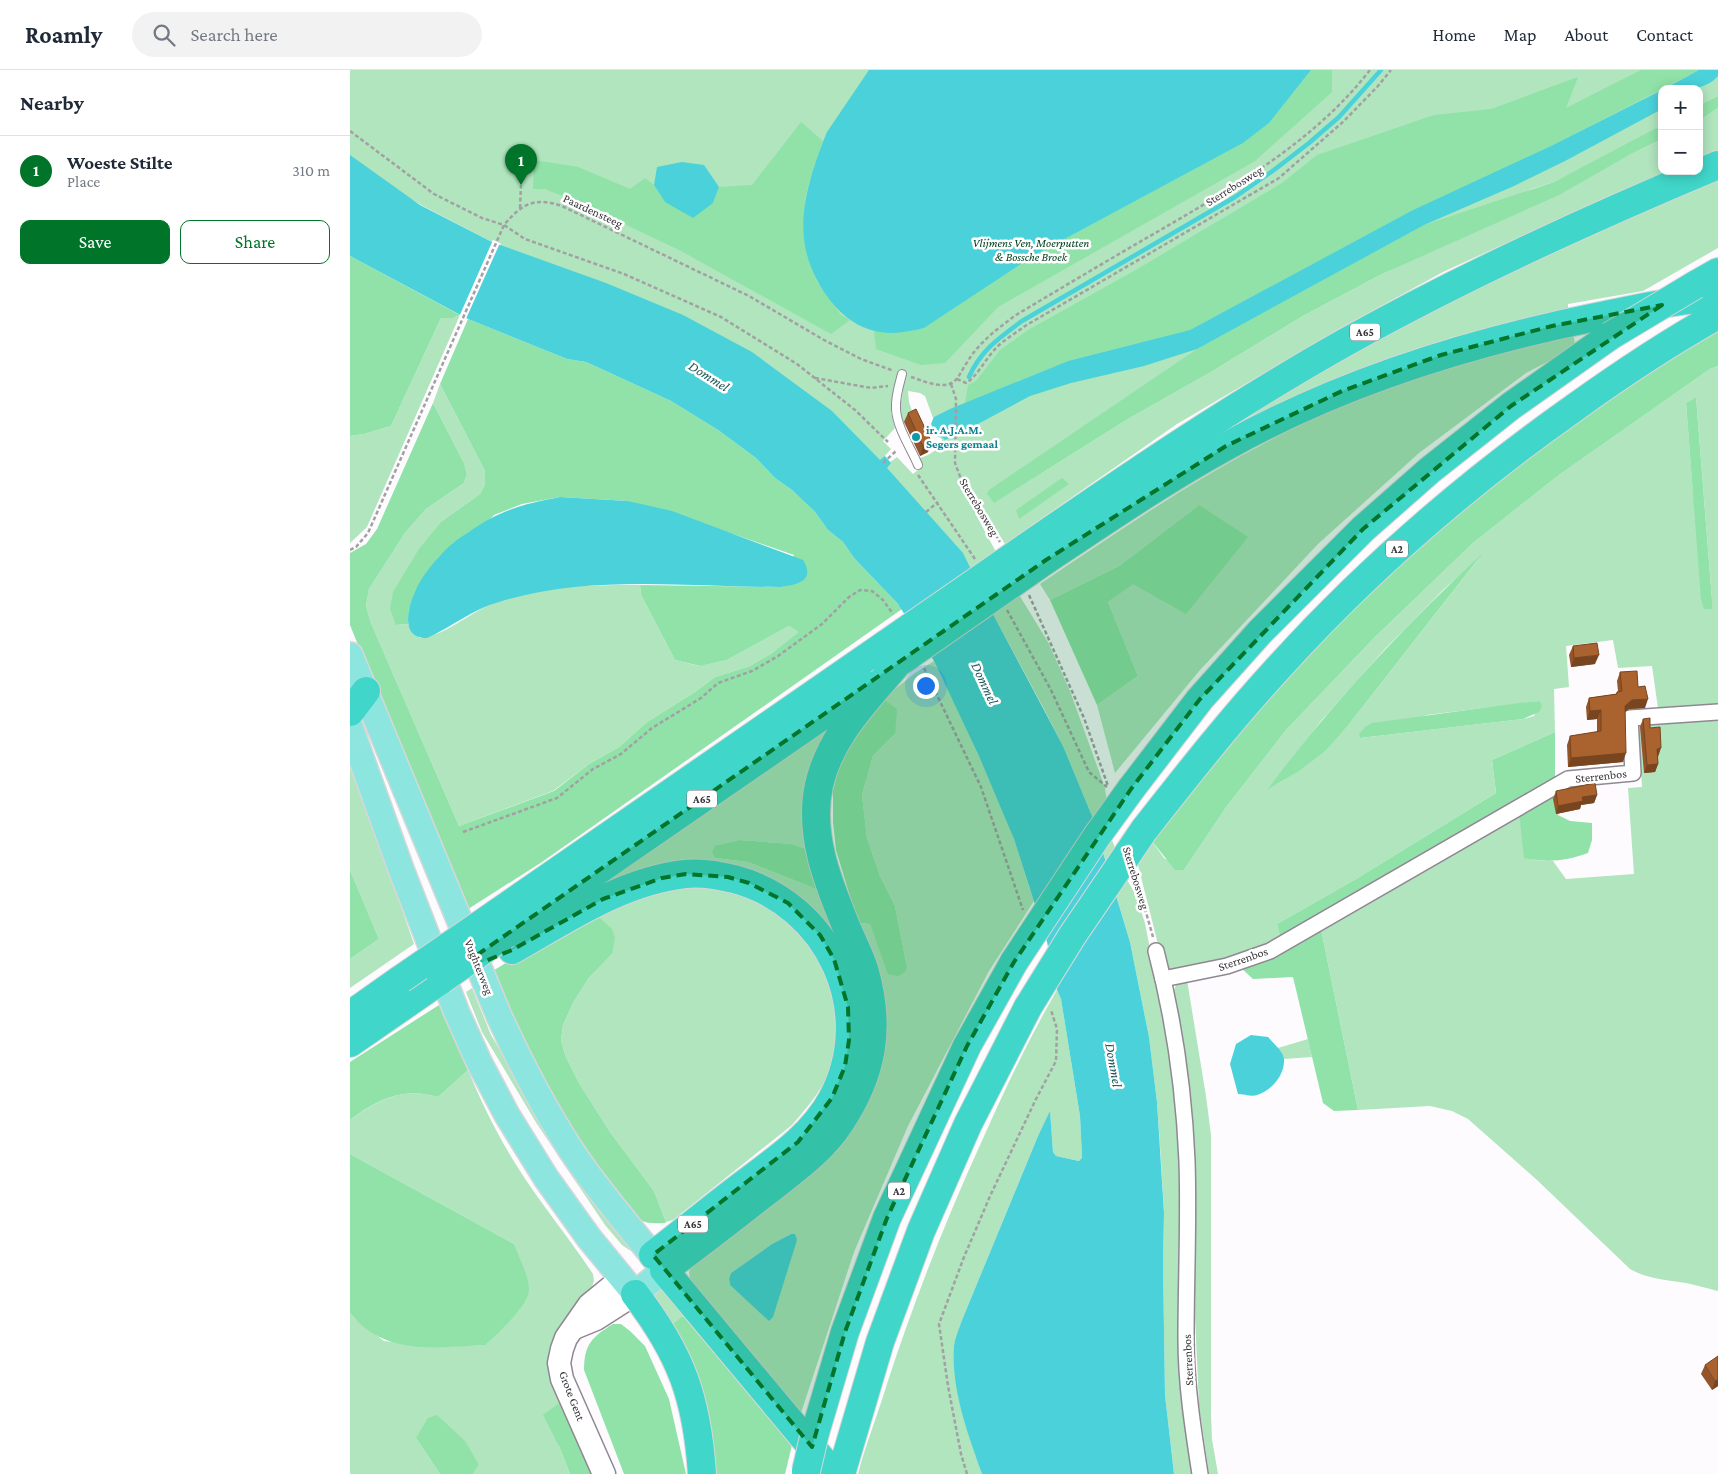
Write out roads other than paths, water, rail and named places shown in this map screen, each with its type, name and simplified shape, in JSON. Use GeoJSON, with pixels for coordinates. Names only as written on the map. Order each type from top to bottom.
{"type":"FeatureCollection","features":[{"type":"Feature","properties":{"kind":"highway","name":"A65"},"geometry":{"type":"LineString","coordinates":[[350,1003],[440,980],[505,932],[902,658],[1194,434],[1258,393],[1424,300],[1540,242],[1624,204],[1718,165]]}},
{"type":"Feature","properties":{"kind":"highway","name":"A65"},"geometry":{"type":"LineString","coordinates":[[1041,550],[1134,502],[1226,446],[1283,418],[1368,381],[1441,355],[1506,337],[1632,310],[1710,284]]}},
{"type":"Feature","properties":{"kind":"highway","name":"A2"},"geometry":{"type":"LineString","coordinates":[[806,1472],[815,1433],[845,1332],[887,1218],[967,1046],[1014,962],[1081,860],[1119,788],[1260,632],[1363,529],[1430,470],[1511,406],[1610,336],[1710,284]]}},
{"type":"Feature","properties":{"kind":"highway","name":"A2"},"geometry":{"type":"LineString","coordinates":[[840,1471],[880,1342],[921,1231],[968,1124],[1038,1005],[1072,936],[1144,830],[1229,723],[1282,664],[1392,554],[1456,498],[1538,434],[1618,377],[1710,319]]}},
{"type":"Feature","properties":{"kind":"highway","name":"A65"},"geometry":{"type":"LineString","coordinates":[[658,1263],[810,1157],[840,1124],[868,1068],[872,1048],[871,998],[864,968],[832,891],[822,860],[817,832],[816,808],[819,786],[838,737],[849,720],[902,658]]}},
{"type":"Feature","properties":{"kind":"highway","name":"A65"},"geometry":{"type":"LineString","coordinates":[[350,1014],[406,990],[505,932],[662,878],[686,874],[709,874],[749,883],[788,903],[820,935],[834,959],[844,984],[848,1007],[849,1034],[845,1066],[832,1098],[822,1114],[798,1142],[658,1263]]}},
{"type":"Feature","properties":{"kind":"highway","name":"A65"},"geometry":{"type":"LineString","coordinates":[[350,1043],[406,990]]}},
{"type":"Feature","properties":{"kind":"highway","name":"A2"},"geometry":{"type":"LineString","coordinates":[[658,1263],[840,1471]]}},
{"type":"Feature","properties":{"kind":"highway"},"geometry":{"type":"LineString","coordinates":[[628,1286],[650,1314],[672,1349],[684,1376],[696,1422],[702,1474]]}},
{"type":"Feature","properties":{"kind":"main road","name":"Vughterweg"},"geometry":{"type":"LineString","coordinates":[[350,655],[355,698],[517,1056],[571,1151],[616,1212],[658,1263]]}},
{"type":"Feature","properties":{"kind":"main road"},"geometry":{"type":"LineString","coordinates":[[350,727],[401,869],[457,1013],[507,1115],[546,1178],[589,1238],[628,1286],[658,1263]]}},
{"type":"Feature","properties":{"kind":"street","name":"Sterrenbos"},"geometry":{"type":"LineString","coordinates":[[1200,1474],[1188,1386],[1186,1340],[1188,1259],[1187,1161],[1178,1064],[1163,979],[1227,966],[1270,950],[1568,779],[1633,773],[1630,718],[1718,712]]}},
{"type":"Feature","properties":{"kind":"street"},"geometry":{"type":"LineString","coordinates":[[1156,952],[1163,979]]}},
{"type":"Feature","properties":{"kind":"street","name":"Grote Gent"},"geometry":{"type":"LineString","coordinates":[[604,1474],[562,1379],[559,1363],[566,1338],[574,1328],[596,1320],[628,1286]]}},
{"type":"Feature","properties":{"kind":"lane"},"geometry":{"type":"LineString","coordinates":[[902,374],[896,412],[916,467]]}},
{"type":"Feature","properties":{"kind":"water"},"geometry":{"type":"Polygon","coordinates":[[[869,70],[1311,70],[1269,123],[1243,143],[1033,256],[924,328],[893,333],[875,331],[861,326],[837,308],[827,296],[811,268],[804,239],[803,226],[806,198],[822,144],[827,132],[869,70]]]}},
{"type":"Feature","properties":{"kind":"water"},"geometry":{"type":"Polygon","coordinates":[[[1699,70],[1718,70],[1718,76],[1703,86],[1671,85],[1699,70]]]}},
{"type":"Feature","properties":{"kind":"water"},"geometry":{"type":"Polygon","coordinates":[[[1658,92],[1658,111],[1514,186],[1424,225],[1197,349],[1144,366],[1071,383],[1030,396],[945,440],[936,434],[931,424],[934,417],[950,409],[1068,361],[1190,330],[1413,210],[1551,146],[1658,92]]]}},
{"type":"Feature","properties":{"kind":"water","name":"Dommel"},"geometry":{"type":"Polygon","coordinates":[[[350,155],[420,205],[492,242],[606,283],[683,315],[752,352],[832,411],[880,460],[885,456],[891,463],[887,468],[963,553],[1063,746],[1092,816],[1130,942],[1149,1037],[1157,1102],[1164,1213],[1165,1395],[1174,1474],[982,1474],[966,1428],[955,1379],[955,1340],[1038,1136],[1050,1111],[1053,1152],[1056,1156],[1079,1161],[1082,1158],[1080,1116],[1061,999],[1057,990],[1047,942],[1014,839],[979,756],[934,661],[898,604],[854,558],[843,542],[828,530],[815,512],[792,490],[775,478],[756,458],[718,430],[671,401],[586,362],[567,359],[468,319],[350,256],[350,155]]]}},
{"type":"Feature","properties":{"kind":"water"},"geometry":{"type":"Polygon","coordinates":[[[682,162],[704,165],[719,187],[713,203],[693,218],[665,202],[654,185],[657,167],[682,162]]]}},
{"type":"Feature","properties":{"kind":"water"},"geometry":{"type":"Polygon","coordinates":[[[560,497],[628,501],[672,511],[803,560],[806,567],[806,577],[798,583],[779,587],[638,584],[567,588],[533,593],[489,605],[427,638],[417,636],[411,631],[408,624],[408,615],[417,587],[430,568],[450,546],[480,524],[501,513],[523,505],[560,497]]]}},
{"type":"Feature","properties":{"kind":"water"},"geometry":{"type":"Polygon","coordinates":[[[1251,1035],[1268,1037],[1280,1050],[1284,1059],[1280,1076],[1272,1086],[1262,1093],[1253,1096],[1238,1094],[1230,1064],[1236,1044],[1251,1035]]]}},
{"type":"Feature","properties":{"kind":"water"},"geometry":{"type":"Polygon","coordinates":[[[791,1234],[795,1234],[797,1240],[773,1317],[769,1321],[730,1285],[729,1279],[731,1273],[772,1244],[791,1234]]]}},
{"type":"Feature","properties":{"kind":"waterway"},"geometry":{"type":"LineString","coordinates":[[969,377],[985,352],[998,339],[1022,321],[1235,197],[1274,170],[1339,117],[1381,70]]}},
{"type":"Feature","properties":{"kind":"place","name":"Woeste Stilte"},"geometry":{"type":"Point","coordinates":[521,185]}},
{"type":"Feature","properties":{"kind":"place","name":"ir. A.J.A.M. Segers gemaal"},"geometry":{"type":"Point","coordinates":[916,437]}},
{"type":"Feature","properties":{"kind":"park label","name":"Vlijmens Ven, Moerputten & Bossche Broek"},"geometry":{"type":"Point","coordinates":[1031,250]}}]}
